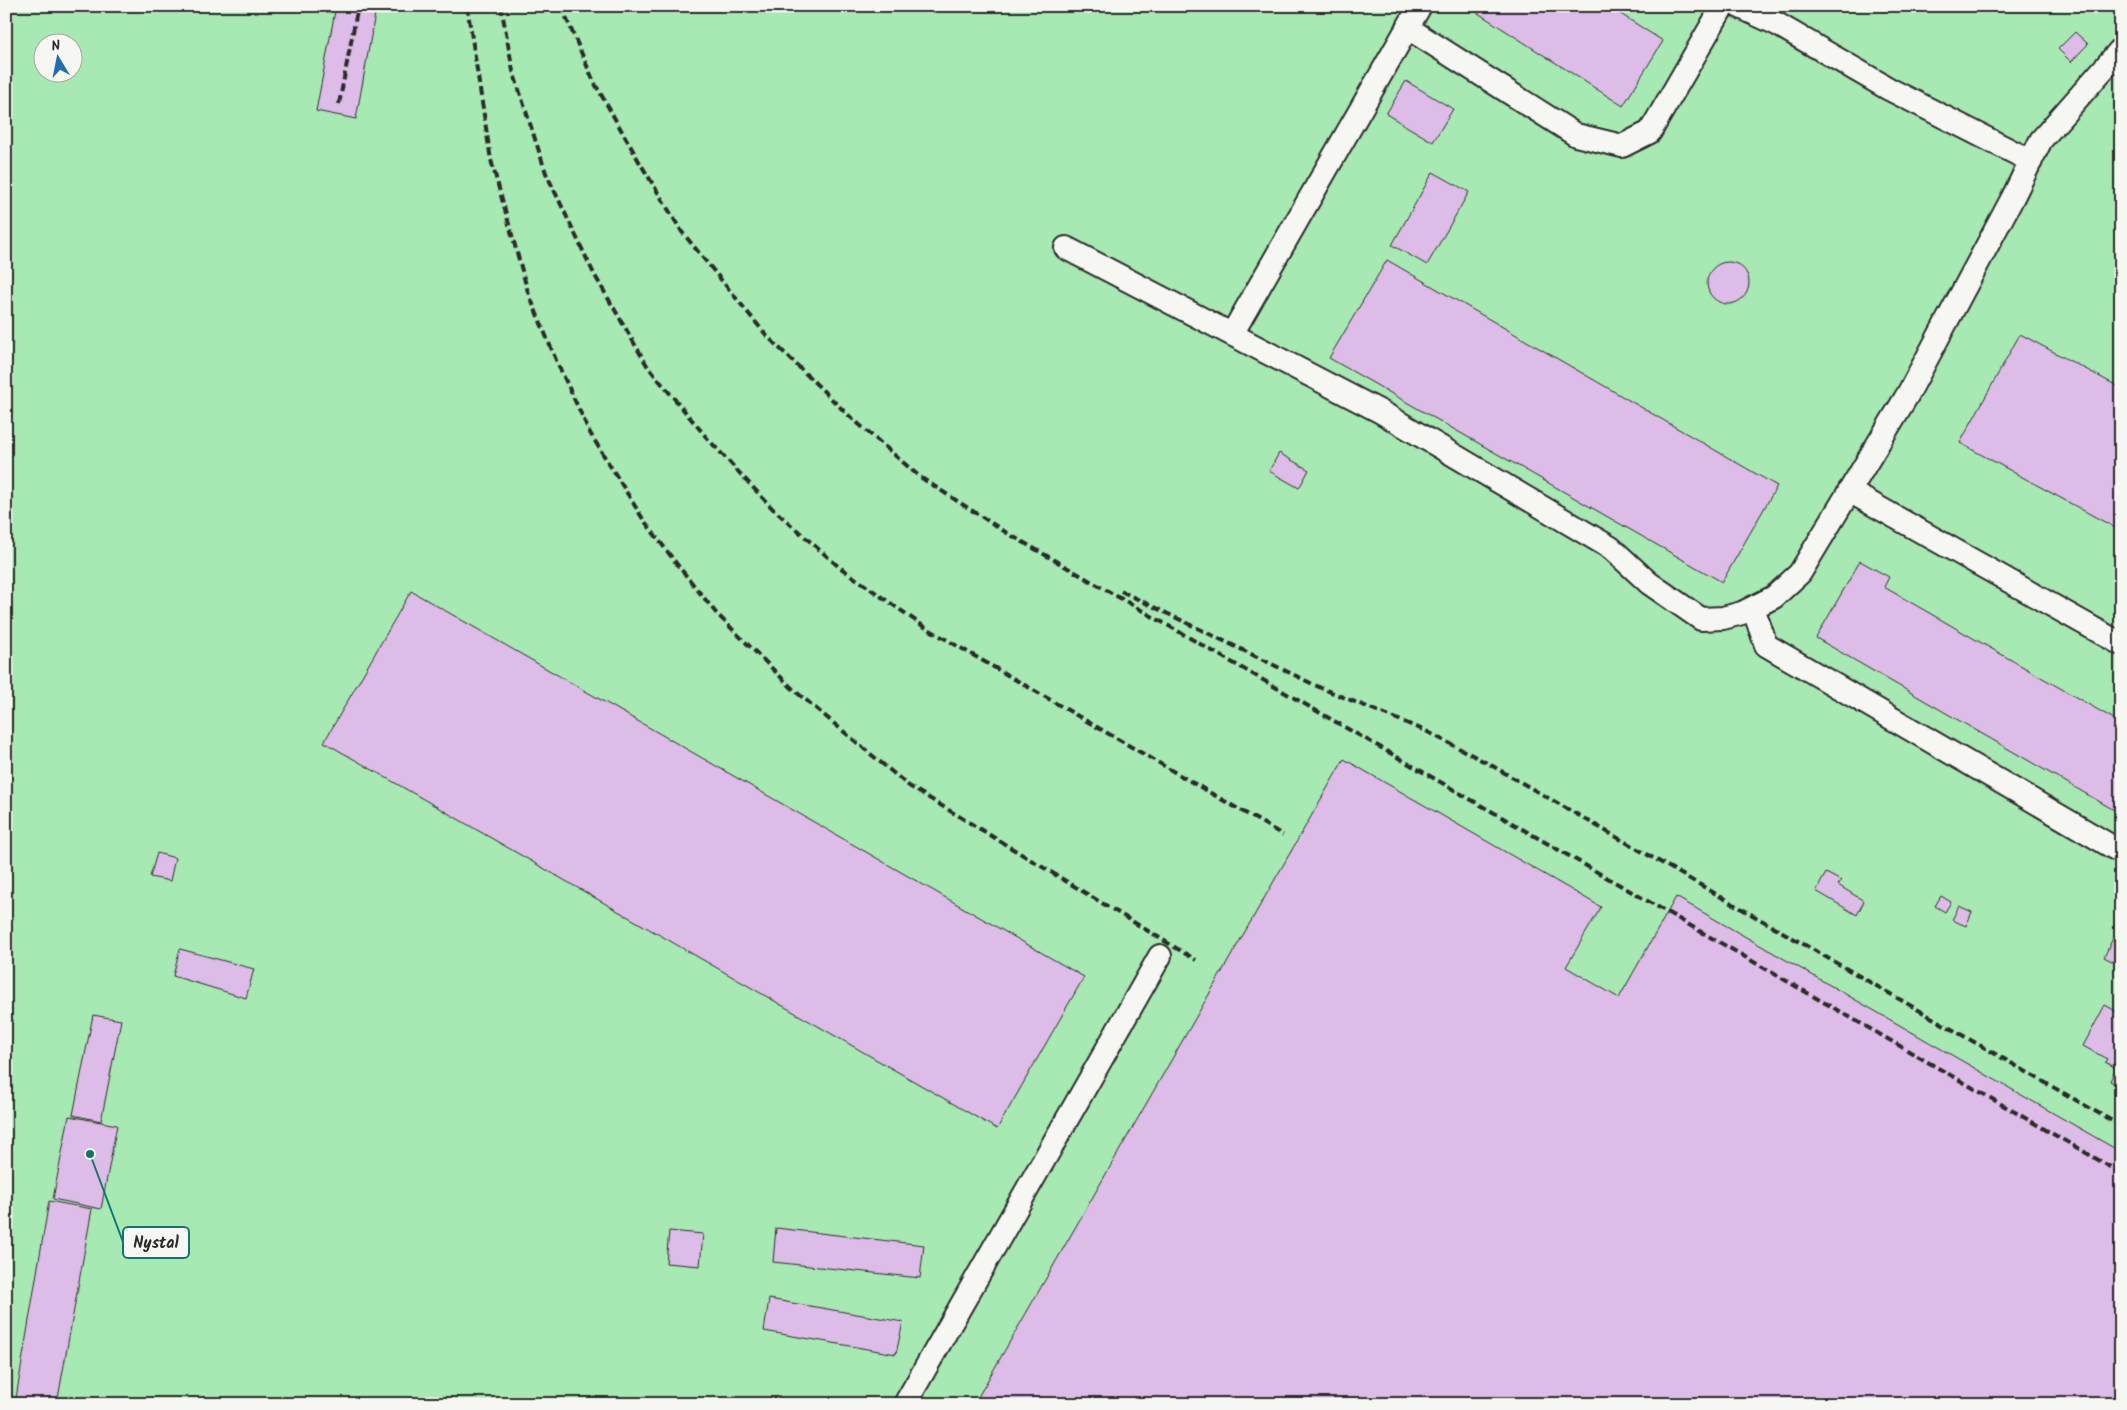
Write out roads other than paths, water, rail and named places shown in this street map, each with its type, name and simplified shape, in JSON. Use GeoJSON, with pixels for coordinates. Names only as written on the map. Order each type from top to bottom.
{"type":"FeatureCollection","features":[{"type":"Feature","properties":{"kind":"lane"},"geometry":{"type":"LineString","coordinates":[[1232,334],[1420,6]]}},
{"type":"Feature","properties":{"kind":"lane"},"geometry":{"type":"LineString","coordinates":[[1408,28],[1576,136],[1622,146],[1650,132],[1723,6]]}},
{"type":"Feature","properties":{"kind":"lane"},"geometry":{"type":"LineString","coordinates":[[1738,6],[1777,24],[1888,89],[2031,161]]}},
{"type":"Feature","properties":{"kind":"lane"},"geometry":{"type":"LineString","coordinates":[[1066,248],[1380,412],[1612,548],[1649,583],[1701,619],[1723,618],[1753,608],[1774,597],[1800,572],[1908,394],[2041,140],[2121,49]]}},
{"type":"Feature","properties":{"kind":"lane"},"geometry":{"type":"LineString","coordinates":[[1849,491],[2121,644]]}},
{"type":"Feature","properties":{"kind":"lane"},"geometry":{"type":"LineString","coordinates":[[1753,608],[1766,645],[2121,852]]}},
{"type":"Feature","properties":{"kind":"lane"},"geometry":{"type":"LineString","coordinates":[[905,1404],[1160,956]]}},
{"type":"Feature","properties":{"kind":"railway"},"geometry":{"type":"LineString","coordinates":[[339,104],[358,6]]}},
{"type":"Feature","properties":{"kind":"railway"},"geometry":{"type":"LineString","coordinates":[[467,6],[491,160],[528,292],[556,360],[590,433],[643,519],[676,563],[716,613],[795,691],[909,786],[1196,960]]}},
{"type":"Feature","properties":{"kind":"railway"},"geometry":{"type":"LineString","coordinates":[[501,6],[513,71],[546,173],[594,274],[648,367],[707,438],[773,509],[838,566],[923,626],[1283,835]]}},
{"type":"Feature","properties":{"kind":"railway"},"geometry":{"type":"LineString","coordinates":[[561,6],[594,82],[682,232],[767,336],[847,414],[920,477],[1007,533],[2121,1173]]}},
{"type":"Feature","properties":{"kind":"railway"},"geometry":{"type":"LineString","coordinates":[[1121,591],[1321,688],[1426,731],[1489,764],[2121,1126]]}},
{"type":"Feature","properties":{"kind":"place","name":"Nystal"},"geometry":{"type":"Point","coordinates":[90,1154]}}]}
